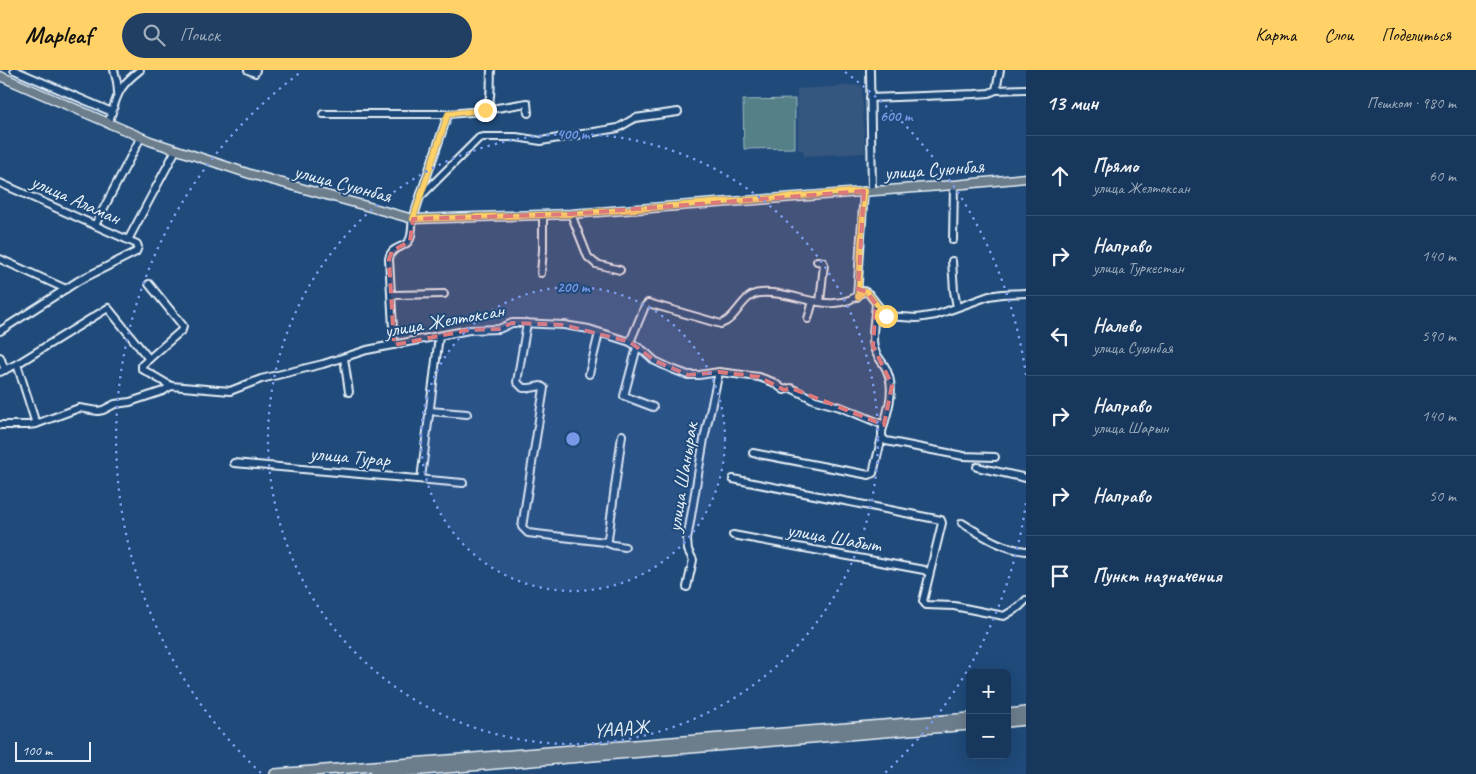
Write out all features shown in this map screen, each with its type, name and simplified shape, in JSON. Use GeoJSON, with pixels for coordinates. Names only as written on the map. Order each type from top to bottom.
{"type":"FeatureCollection","features":[{"type":"Feature","properties":{"kind":"highway"},"geometry":{"type":"LineString","coordinates":[[1011,714],[1026,712]]}},
{"type":"Feature","properties":{"kind":"highway","name":"ҮАААЖ"},"geometry":{"type":"LineString","coordinates":[[275,774],[966,718]]}},
{"type":"Feature","properties":{"kind":"highway"},"geometry":{"type":"LineString","coordinates":[[1011,722],[1026,720]]}},
{"type":"Feature","properties":{"kind":"highway","name":"ҮАААЖ"},"geometry":{"type":"LineString","coordinates":[[374,774],[966,725]]}},
{"type":"Feature","properties":{"kind":"main road","name":"улица Суюнбая"},"geometry":{"type":"LineString","coordinates":[[0,76],[108,124],[176,150],[250,174],[413,219],[571,214],[1026,178]]}},
{"type":"Feature","properties":{"kind":"street"},"geometry":{"type":"LineString","coordinates":[[14,70],[112,112]]}},
{"type":"Feature","properties":{"kind":"street"},"geometry":{"type":"LineString","coordinates":[[114,70],[118,92]]}},
{"type":"Feature","properties":{"kind":"street"},"geometry":{"type":"LineString","coordinates":[[108,124],[118,92],[140,70]]}},
{"type":"Feature","properties":{"kind":"street"},"geometry":{"type":"LineString","coordinates":[[248,70],[255,73],[256,70]]}},
{"type":"Feature","properties":{"kind":"street"},"geometry":{"type":"LineString","coordinates":[[485,110],[489,102],[491,70]]}},
{"type":"Feature","properties":{"kind":"street"},"geometry":{"type":"LineString","coordinates":[[858,297],[868,190],[870,70]]}},
{"type":"Feature","properties":{"kind":"street"},"geometry":{"type":"LineString","coordinates":[[996,90],[1000,70]]}},
{"type":"Feature","properties":{"kind":"street"},"geometry":{"type":"LineString","coordinates":[[870,98],[975,94],[996,90],[1026,89]]}},
{"type":"Feature","properties":{"kind":"street"},"geometry":{"type":"LineString","coordinates":[[323,114],[448,114],[527,103],[528,113]]}},
{"type":"Feature","properties":{"kind":"street"},"geometry":{"type":"LineString","coordinates":[[421,196],[479,138],[516,137],[541,141],[618,128],[634,118],[678,112]]}},
{"type":"Feature","properties":{"kind":"street"},"geometry":{"type":"LineString","coordinates":[[394,345],[390,255],[392,250],[408,242],[410,239],[413,219],[448,114]]}},
{"type":"Feature","properties":{"kind":"street"},"geometry":{"type":"LineString","coordinates":[[95,225],[141,137]]}},
{"type":"Feature","properties":{"kind":"street"},"geometry":{"type":"LineString","coordinates":[[128,240],[176,150]]}},
{"type":"Feature","properties":{"kind":"street","name":"улица Аламан"},"geometry":{"type":"LineString","coordinates":[[0,183],[137,244],[136,252],[66,289]]}},
{"type":"Feature","properties":{"kind":"street"},"geometry":{"type":"LineString","coordinates":[[953,240],[954,185]]}},
{"type":"Feature","properties":{"kind":"street"},"geometry":{"type":"LineString","coordinates":[[571,214],[588,257],[596,264],[620,270]]}},
{"type":"Feature","properties":{"kind":"street"},"geometry":{"type":"LineString","coordinates":[[541,273],[543,215]]}},
{"type":"Feature","properties":{"kind":"street"},"geometry":{"type":"LineString","coordinates":[[0,259],[66,289]]}},
{"type":"Feature","properties":{"kind":"street"},"geometry":{"type":"LineString","coordinates":[[808,319],[816,301],[824,264],[822,261],[817,261]]}},
{"type":"Feature","properties":{"kind":"street"},"geometry":{"type":"LineString","coordinates":[[952,261],[957,308]]}},
{"type":"Feature","properties":{"kind":"street"},"geometry":{"type":"LineString","coordinates":[[149,284],[183,328],[142,365],[142,369],[171,386]]}},
{"type":"Feature","properties":{"kind":"street"},"geometry":{"type":"LineString","coordinates":[[0,331],[66,289]]}},
{"type":"Feature","properties":{"kind":"street"},"geometry":{"type":"LineString","coordinates":[[630,342],[648,303],[722,324],[753,294],[760,293],[790,295],[828,304],[840,304],[858,297],[864,291],[867,292],[882,313],[889,317],[917,318],[936,315],[995,295],[1026,293]]}},
{"type":"Feature","properties":{"kind":"street"},"geometry":{"type":"LineString","coordinates":[[391,295],[444,294]]}},
{"type":"Feature","properties":{"kind":"street"},"geometry":{"type":"LineString","coordinates":[[753,453],[869,475],[873,473],[892,395],[892,385],[888,371],[873,346],[876,304]]}},
{"type":"Feature","properties":{"kind":"street"},"geometry":{"type":"LineString","coordinates":[[0,358],[2,371],[108,308],[149,359]]}},
{"type":"Feature","properties":{"kind":"street","name":"улица Желтоксан"},"geometry":{"type":"LineString","coordinates":[[0,425],[36,424],[79,408],[103,410],[115,404],[130,402],[163,391],[171,386],[230,391],[261,379],[344,358],[367,350],[469,330],[499,330],[512,323],[527,323],[564,325],[599,332],[630,342],[655,361],[688,375],[699,376],[719,372],[759,377],[773,382],[784,390],[791,388],[815,400],[840,407],[884,425]]}},
{"type":"Feature","properties":{"kind":"street"},"geometry":{"type":"LineString","coordinates":[[527,323],[517,382],[523,388],[541,386],[544,388],[522,528],[528,533],[625,546]]}},
{"type":"Feature","properties":{"kind":"street"},"geometry":{"type":"LineString","coordinates":[[589,374],[599,332]]}},
{"type":"Feature","properties":{"kind":"street"},"geometry":{"type":"LineString","coordinates":[[420,479],[439,336]]}},
{"type":"Feature","properties":{"kind":"street"},"geometry":{"type":"LineString","coordinates":[[638,347],[624,396],[653,407]]}},
{"type":"Feature","properties":{"kind":"street"},"geometry":{"type":"LineString","coordinates":[[344,358],[349,392]]}},
{"type":"Feature","properties":{"kind":"street"},"geometry":{"type":"LineString","coordinates":[[16,364],[36,424]]}},
{"type":"Feature","properties":{"kind":"street","name":"улица Шанырак"},"geometry":{"type":"LineString","coordinates":[[687,587],[692,560],[688,550],[689,531],[704,439],[719,372]]}},
{"type":"Feature","properties":{"kind":"street"},"geometry":{"type":"LineString","coordinates":[[429,411],[467,414]]}},
{"type":"Feature","properties":{"kind":"street"},"geometry":{"type":"LineString","coordinates":[[605,542],[608,539],[622,435]]}},
{"type":"Feature","properties":{"kind":"street"},"geometry":{"type":"LineString","coordinates":[[882,437],[886,441],[963,456],[995,457]]}},
{"type":"Feature","properties":{"kind":"street","name":"улица Турар"},"geometry":{"type":"LineString","coordinates":[[234,463],[463,484]]}},
{"type":"Feature","properties":{"kind":"street"},"geometry":{"type":"LineString","coordinates":[[977,467],[1026,478]]}},
{"type":"Feature","properties":{"kind":"street"},"geometry":{"type":"LineString","coordinates":[[733,479],[941,520],[942,523],[922,601],[926,605],[954,606],[1004,616],[1026,600]]}},
{"type":"Feature","properties":{"kind":"street"},"geometry":{"type":"LineString","coordinates":[[962,523],[1000,545],[1026,552]]}},
{"type":"Feature","properties":{"kind":"street","name":"улица Шабыт"},"geometry":{"type":"LineString","coordinates":[[733,535],[924,570],[930,573]]}},
{"type":"Feature","properties":{"kind":"highlighted area"},"geometry":{"type":"Polygon","coordinates":[[[864,191],[858,289],[867,292],[876,304],[873,346],[892,385],[884,425],[791,388],[784,390],[759,377],[719,372],[688,375],[655,361],[630,342],[564,325],[512,323],[499,329],[469,330],[394,345],[389,259],[392,251],[410,241],[413,219],[571,214],[864,191]]]}},
{"type":"Feature","properties":{"kind":"shaded area"},"geometry":{"type":"Polygon","coordinates":[[[862,85],[865,153],[804,156],[803,150],[798,150],[797,89],[862,85]]]}},
{"type":"Feature","properties":{"kind":"green space"},"geometry":{"type":"Polygon","coordinates":[[[795,99],[795,148],[744,149],[743,100],[795,99]]]}},
{"type":"Feature","properties":{"kind":"route"},"geometry":{"type":"LineString","coordinates":[[485,110],[448,114],[413,219],[571,214],[864,191],[858,297],[864,291],[867,292],[886,316]]}}]}
